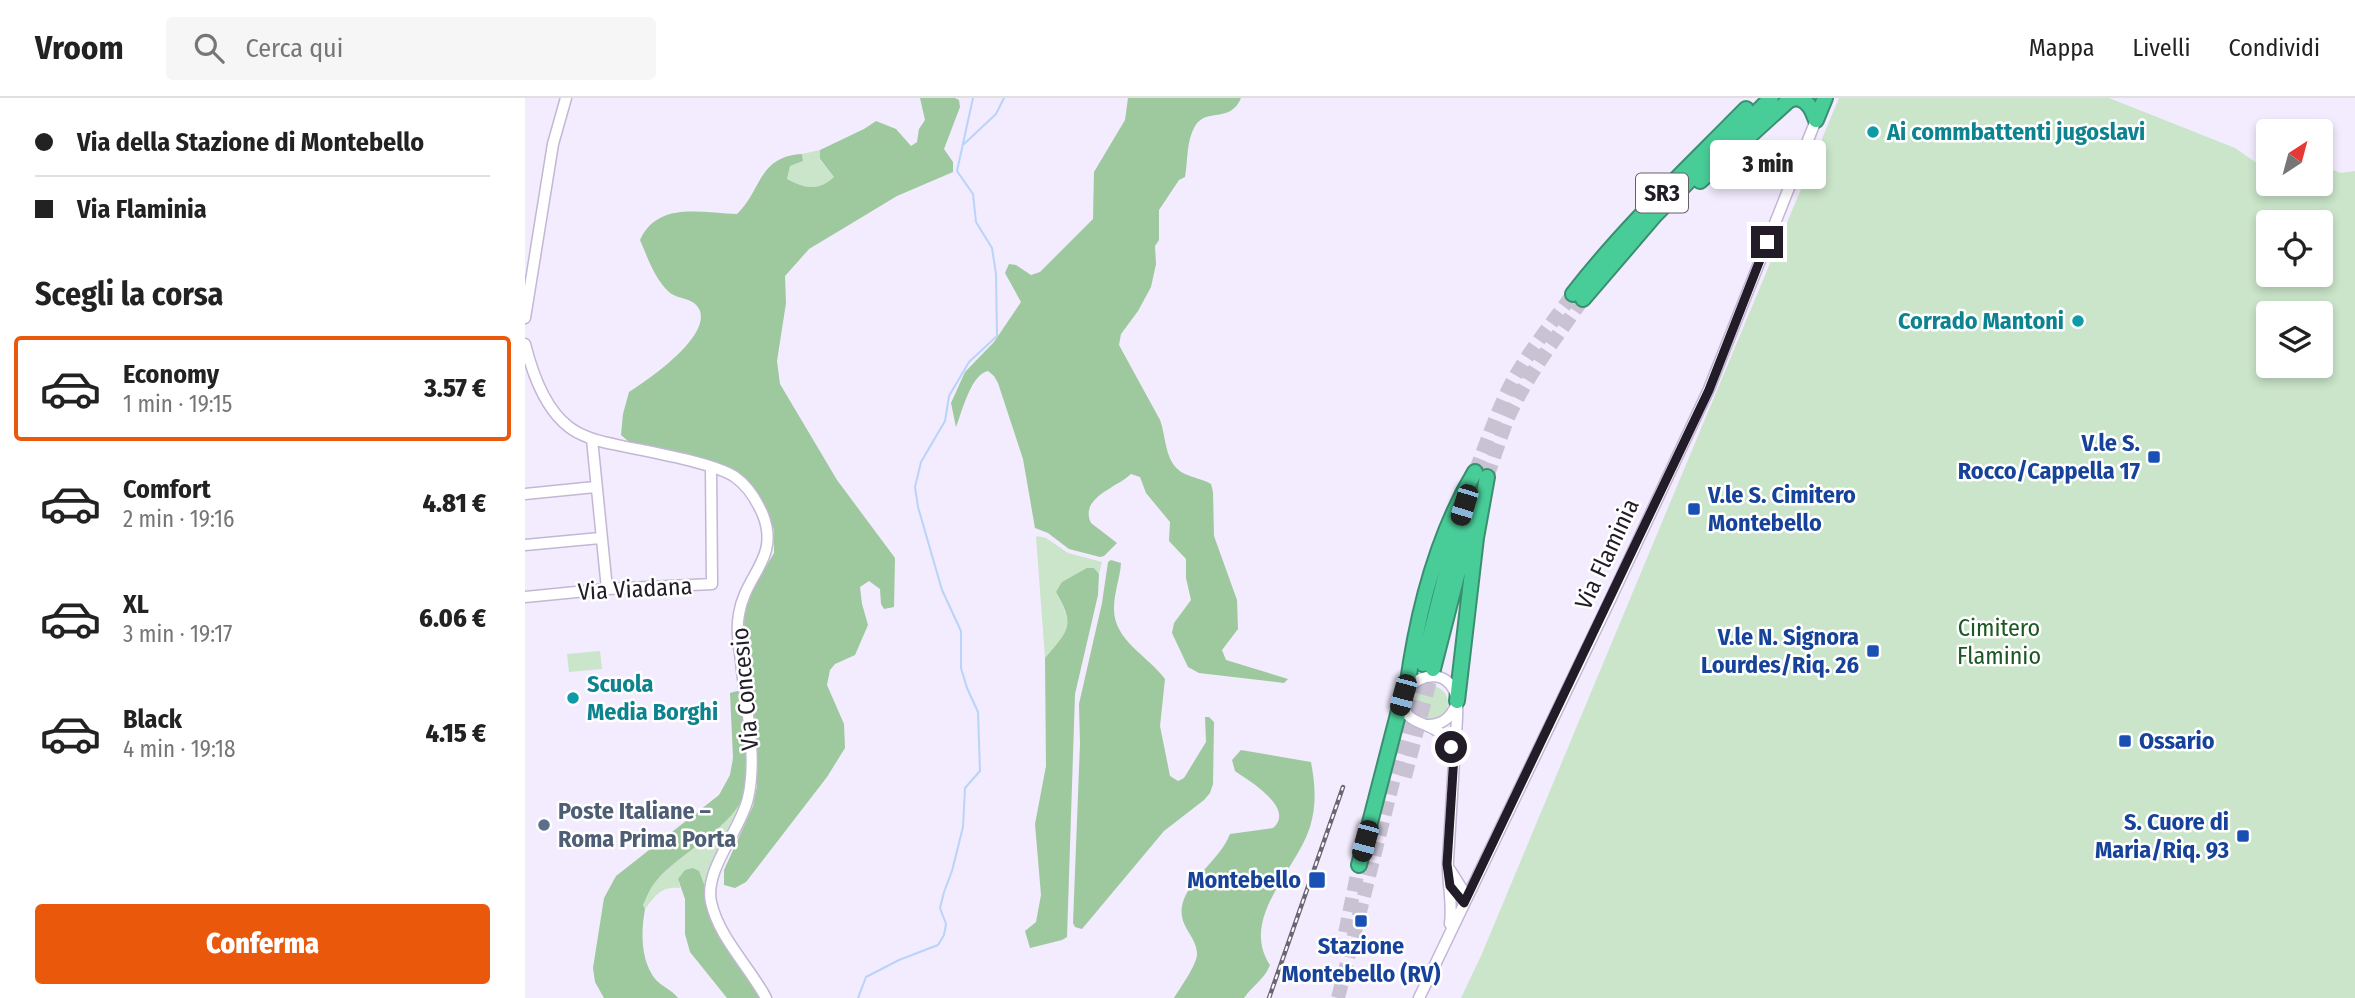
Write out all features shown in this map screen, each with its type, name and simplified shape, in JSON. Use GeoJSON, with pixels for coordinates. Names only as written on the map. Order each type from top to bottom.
{"type":"FeatureCollection","features":[{"type":"Feature","properties":{"kind":"highway","name":"SR3"},"geometry":{"type":"LineString","coordinates":[[1757,98],[1606,253],[1578,296],[1654,215],[1771,98]]}},
{"type":"Feature","properties":{"kind":"highway"},"geometry":{"type":"LineString","coordinates":[[1816,120],[1825,98]]}},
{"type":"Feature","properties":{"kind":"highway"},"geometry":{"type":"LineString","coordinates":[[1654,215],[1675,204],[1789,100],[1804,100],[1812,109],[1816,120]]}},
{"type":"Feature","properties":{"kind":"highway"},"geometry":{"type":"LineString","coordinates":[[1428,666],[1481,475]]}},
{"type":"Feature","properties":{"kind":"highway"},"geometry":{"type":"LineString","coordinates":[[1359,865],[1405,692],[1438,549],[1452,513],[1481,475]]}},
{"type":"Feature","properties":{"kind":"highway"},"geometry":{"type":"LineString","coordinates":[[1457,701],[1481,475]]}},
{"type":"Feature","properties":{"kind":"street"},"geometry":{"type":"LineString","coordinates":[[525,318],[553,144],[566,98]]}},
{"type":"Feature","properties":{"kind":"street","name":"Via Flaminia"},"geometry":{"type":"LineString","coordinates":[[1419,998],[1709,390],[1816,120]]}},
{"type":"Feature","properties":{"kind":"street"},"geometry":{"type":"LineString","coordinates":[[525,243],[536,250]]}},
{"type":"Feature","properties":{"kind":"street","name":"Via Concesio"},"geometry":{"type":"LineString","coordinates":[[525,344],[535,374],[557,415],[573,430],[591,439],[711,467],[733,475],[743,484],[761,512],[768,534],[765,557],[744,593],[737,626],[750,743],[751,775],[748,800],[717,865],[710,891],[714,910],[724,933],[767,998]]}},
{"type":"Feature","properties":{"kind":"street"},"geometry":{"type":"LineString","coordinates":[[591,439],[607,589]]}},
{"type":"Feature","properties":{"kind":"street","name":"Via Viadana"},"geometry":{"type":"LineString","coordinates":[[525,597],[607,589],[712,584],[711,467]]}},
{"type":"Feature","properties":{"kind":"street"},"geometry":{"type":"LineString","coordinates":[[525,494],[596,487]]}},
{"type":"Feature","properties":{"kind":"street"},"geometry":{"type":"LineString","coordinates":[[525,545],[600,538]]}},
{"type":"Feature","properties":{"kind":"street"},"geometry":{"type":"LineString","coordinates":[[1450,932],[1452,882],[1447,864],[1457,701],[1449,685],[1434,676],[1420,678],[1405,692],[1404,707],[1416,723],[1436,725],[1454,712],[1457,701]]}},
{"type":"Feature","properties":{"kind":"street"},"geometry":{"type":"LineString","coordinates":[[1424,725],[1444,736],[1454,755]]}},
{"type":"Feature","properties":{"kind":"street"},"geometry":{"type":"LineString","coordinates":[[1452,882],[1469,876],[1482,863]]}},
{"type":"Feature","properties":{"kind":"street"},"geometry":{"type":"LineString","coordinates":[[1452,882],[1465,900]]}},
{"type":"Feature","properties":{"kind":"green space"},"geometry":{"type":"Polygon","coordinates":[[[920,98],[959,100],[960,107],[944,149],[953,162],[953,172],[897,196],[809,249],[785,276],[786,303],[777,361],[780,384],[837,480],[895,558],[894,607],[884,609],[880,589],[869,581],[860,587],[868,625],[855,655],[835,664],[830,670],[827,685],[844,724],[845,748],[827,777],[746,882],[735,888],[724,885],[724,870],[753,806],[757,786],[757,753],[745,653],[746,600],[774,553],[774,530],[763,502],[745,478],[726,467],[635,447],[621,435],[629,392],[675,357],[687,345],[700,322],[698,306],[673,295],[659,280],[640,240],[658,219],[669,214],[737,214],[768,168],[788,156],[802,154],[803,161],[790,166],[787,179],[811,187],[828,182],[834,177],[820,159],[820,150],[876,121],[896,129],[911,146],[917,142],[919,129],[925,120],[920,98]]]}},
{"type":"Feature","properties":{"kind":"green space"},"geometry":{"type":"Polygon","coordinates":[[[1128,98],[1241,98],[1231,111],[1200,120],[1192,132],[1185,177],[1179,180],[1159,210],[1159,240],[1155,246],[1156,264],[1151,287],[1121,334],[1119,345],[1160,420],[1173,464],[1185,474],[1211,484],[1214,536],[1237,600],[1238,629],[1222,650],[1226,660],[1288,679],[1284,683],[1199,673],[1188,667],[1172,633],[1174,623],[1191,600],[1186,578],[1186,559],[1169,541],[1170,522],[1146,493],[1140,477],[1131,474],[1101,494],[1090,507],[1091,523],[1117,543],[1100,557],[1069,549],[1048,533],[1035,528],[1023,459],[998,383],[988,371],[972,386],[956,427],[951,403],[965,372],[994,342],[1021,302],[1005,273],[1009,264],[1016,265],[1031,275],[1040,272],[1093,219],[1094,172],[1125,120],[1128,98]]]}},
{"type":"Feature","properties":{"kind":"green space","name":"Cimitero Flaminio"},"geometry":{"type":"Polygon","coordinates":[[[1839,98],[2109,98],[2235,148],[2256,163],[2256,196],[2333,196],[2333,170],[2340,173],[2355,171],[2355,998],[1461,998],[1481,956],[1839,98]]]}},
{"type":"Feature","properties":{"kind":"green space"},"geometry":{"type":"Polygon","coordinates":[[[820,150],[820,160],[834,177],[817,187],[800,185],[787,179],[790,166],[803,161],[802,154],[820,150]]]}},
{"type":"Feature","properties":{"kind":"green space"},"geometry":{"type":"Polygon","coordinates":[[[1036,536],[1046,538],[1068,553],[1102,562],[1099,574],[1094,568],[1056,592],[1066,614],[1067,628],[1045,658],[1036,536]]]}},
{"type":"Feature","properties":{"kind":"green space"},"geometry":{"type":"Polygon","coordinates":[[[1111,560],[1121,563],[1114,608],[1119,629],[1165,679],[1160,726],[1170,776],[1178,781],[1184,778],[1206,742],[1205,717],[1209,717],[1214,722],[1213,784],[1204,800],[1164,831],[1082,929],[1075,927],[1073,923],[1079,704],[1102,603],[1108,562],[1111,560]]]}},
{"type":"Feature","properties":{"kind":"green space"},"geometry":{"type":"Polygon","coordinates":[[[1087,568],[1094,568],[1099,574],[1098,595],[1075,694],[1067,937],[1030,948],[1025,931],[1036,922],[1041,895],[1035,824],[1046,766],[1045,658],[1067,628],[1066,613],[1056,592],[1062,582],[1087,568]]]}},
{"type":"Feature","properties":{"kind":"green space"},"geometry":{"type":"Polygon","coordinates":[[[600,651],[602,669],[569,672],[567,654],[600,651]]]}},
{"type":"Feature","properties":{"kind":"green space"},"geometry":{"type":"Polygon","coordinates":[[[1431,686],[1443,691],[1448,703],[1443,715],[1431,720],[1419,715],[1414,703],[1419,691],[1431,686]]]}},
{"type":"Feature","properties":{"kind":"green space"},"geometry":{"type":"Polygon","coordinates":[[[742,692],[749,754],[748,779],[741,802],[720,827],[666,870],[650,890],[643,905],[643,946],[647,964],[656,980],[678,998],[604,998],[595,982],[593,968],[604,898],[616,876],[719,795],[730,775],[733,758],[730,693],[742,692]]]}},
{"type":"Feature","properties":{"kind":"green space"},"geometry":{"type":"Polygon","coordinates":[[[1241,750],[1311,762],[1315,794],[1310,827],[1265,912],[1261,930],[1262,947],[1270,965],[1265,975],[1244,998],[1174,998],[1197,954],[1194,941],[1182,918],[1187,892],[1220,852],[1230,834],[1273,828],[1279,820],[1279,812],[1268,796],[1235,771],[1232,760],[1241,750]]]}},
{"type":"Feature","properties":{"kind":"green space"},"geometry":{"type":"Polygon","coordinates":[[[746,791],[706,889],[702,878],[678,879],[680,888],[663,890],[645,909],[643,905],[654,882],[726,821],[746,791]]]}},
{"type":"Feature","properties":{"kind":"green space"},"geometry":{"type":"Polygon","coordinates":[[[693,868],[699,871],[762,998],[727,998],[690,952],[685,934],[685,899],[678,879],[685,870],[693,868]]]}},
{"type":"Feature","properties":{"kind":"waterway"},"geometry":{"type":"LineString","coordinates":[[858,998],[866,977],[899,960],[938,945],[944,935],[946,924],[940,908],[963,827],[965,788],[980,771],[978,712],[961,668],[961,631],[942,590],[918,507],[915,487],[921,462],[945,421],[949,396],[969,362],[997,336],[996,274],[992,248],[976,222],[973,194],[957,171],[973,98]]}},
{"type":"Feature","properties":{"kind":"waterway"},"geometry":{"type":"LineString","coordinates":[[964,144],[996,114],[1004,98]]}},
{"type":"Feature","properties":{"kind":"tunnel"},"geometry":{"type":"LineString","coordinates":[[1475,472],[1512,382],[1533,348],[1573,294]]}},
{"type":"Feature","properties":{"kind":"tunnel"},"geometry":{"type":"LineString","coordinates":[[1487,477],[1507,420],[1523,388],[1583,299]]}},
{"type":"Feature","properties":{"kind":"tunnel"},"geometry":{"type":"LineString","coordinates":[[1338,998],[1423,664]]}},
{"type":"Feature","properties":{"kind":"tunnel"},"geometry":{"type":"LineString","coordinates":[[1405,777],[1433,669]]}},
{"type":"Feature","properties":{"kind":"tunnel"},"geometry":{"type":"LineString","coordinates":[[1341,953],[1359,865]]}},
{"type":"Feature","properties":{"kind":"railway"},"geometry":{"type":"LineString","coordinates":[[1269,998],[1343,787]]}},
{"type":"Feature","properties":{"kind":"place","name":"Ai commbattenti jugoslavi"},"geometry":{"type":"Point","coordinates":[1873,132]}},
{"type":"Feature","properties":{"kind":"place","name":"Corrado Mantoni"},"geometry":{"type":"Point","coordinates":[2078,321]}},
{"type":"Feature","properties":{"kind":"place","name":"V.le S. Rocco/Cappella 17"},"geometry":{"type":"Point","coordinates":[2154,457]}},
{"type":"Feature","properties":{"kind":"place","name":"V.le S. Cimitero Montebello"},"geometry":{"type":"Point","coordinates":[1694,509]}},
{"type":"Feature","properties":{"kind":"place","name":"V.le N. Signora Lourdes/Riq. 26"},"geometry":{"type":"Point","coordinates":[1873,651]}},
{"type":"Feature","properties":{"kind":"place","name":"Scuola Media Borghi"},"geometry":{"type":"Point","coordinates":[573,698]}},
{"type":"Feature","properties":{"kind":"place","name":"Ossario"},"geometry":{"type":"Point","coordinates":[2125,741]}},
{"type":"Feature","properties":{"kind":"place","name":"Poste Italiane – Roma Prima Porta"},"geometry":{"type":"Point","coordinates":[544,825]}},
{"type":"Feature","properties":{"kind":"place","name":"S. Cuore di Maria/Riq. 93"},"geometry":{"type":"Point","coordinates":[2243,836]}},
{"type":"Feature","properties":{"kind":"place","name":"Montebello"},"geometry":{"type":"Point","coordinates":[1317,880]}},
{"type":"Feature","properties":{"kind":"place","name":"Stazione Montebello (RV)"},"geometry":{"type":"Point","coordinates":[1361,921]}},
{"type":"Feature","properties":{"kind":"route"},"geometry":{"type":"LineString","coordinates":[[1451,747],[1454,755],[1447,864],[1450,886],[1464,903],[1709,390],[1767,242]]}}]}
